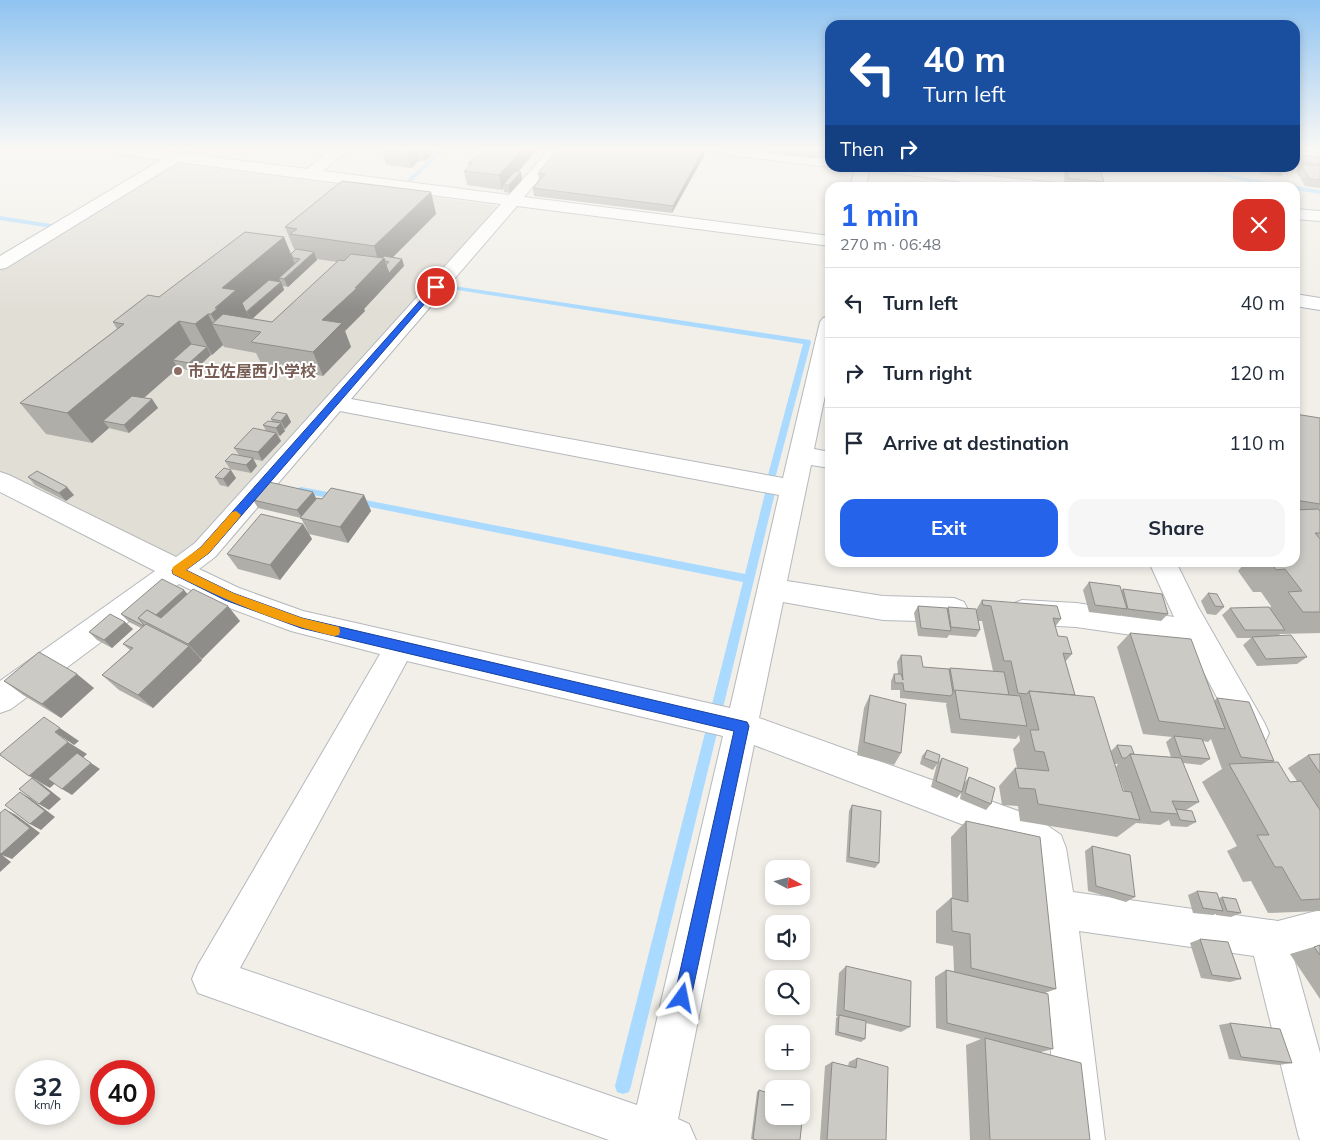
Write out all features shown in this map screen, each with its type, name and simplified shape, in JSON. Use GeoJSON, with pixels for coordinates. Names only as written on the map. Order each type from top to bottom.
{"type":"FeatureCollection","features":[{"type":"Feature","properties":{"kind":"street"},"geometry":{"type":"LineString","coordinates":[[0,264],[100,203]]}},
{"type":"Feature","properties":{"kind":"street"},"geometry":{"type":"LineString","coordinates":[[0,699],[205,550],[510,203]]}},
{"type":"Feature","properties":{"kind":"street"},"geometry":{"type":"LineString","coordinates":[[529,203],[825,240]]}},
{"type":"Feature","properties":{"kind":"street"},"geometry":{"type":"LineString","coordinates":[[1300,214],[1320,216]]}},
{"type":"Feature","properties":{"kind":"street"},"geometry":{"type":"LineString","coordinates":[[1300,301],[1320,304]]}},
{"type":"Feature","properties":{"kind":"street"},"geometry":{"type":"LineString","coordinates":[[400,646],[212,980],[659,1138],[742,726],[825,345]]}},
{"type":"Feature","properties":{"kind":"street"},"geometry":{"type":"LineString","coordinates":[[334,403],[793,489]]}},
{"type":"Feature","properties":{"kind":"street"},"geometry":{"type":"LineString","coordinates":[[801,455],[825,459]]}},
{"type":"Feature","properties":{"kind":"street"},"geometry":{"type":"LineString","coordinates":[[0,481],[229,596],[301,623],[742,726],[1022,830],[1048,848],[1058,909],[1082,1140]]}},
{"type":"Feature","properties":{"kind":"street"},"geometry":{"type":"LineString","coordinates":[[1164,567],[1196,632],[1268,762]]}},
{"type":"Feature","properties":{"kind":"street"},"geometry":{"type":"LineString","coordinates":[[771,589],[882,608],[1076,615],[1196,632]]}},
{"type":"Feature","properties":{"kind":"street"},"geometry":{"type":"LineString","coordinates":[[1058,909],[1278,940],[1320,929]]}},
{"type":"Feature","properties":{"kind":"street"},"geometry":{"type":"LineString","coordinates":[[1269,938],[1320,1134]]}},
{"type":"Feature","properties":{"kind":"shaded area","name":"市立佐屋西小学校"},"geometry":{"type":"Polygon","coordinates":[[[106,203],[480,203],[494,205],[500,210],[196,551],[169,557],[0,474],[0,268],[106,203]]]}},
{"type":"Feature","properties":{"kind":"building"},"geometry":{"type":"Polygon","coordinates":[[[314,203],[419,203],[374,246],[290,234],[297,229],[285,227],[314,203]]]}},
{"type":"Feature","properties":{"kind":"building"},"geometry":{"type":"Polygon","coordinates":[[[651,203],[674,203],[673,206],[651,203]]]}},
{"type":"Feature","properties":{"kind":"building"},"geometry":{"type":"Polygon","coordinates":[[[245,232],[284,237],[222,288],[236,290],[215,308],[218,308],[211,314],[208,314],[195,324],[179,321],[67,413],[20,403],[124,324],[113,322],[148,295],[159,297],[245,232]]]}},
{"type":"Feature","properties":{"kind":"building"},"geometry":{"type":"Polygon","coordinates":[[[296,249],[314,252],[284,279],[279,278],[300,259],[293,258],[291,254],[296,249]]]}},
{"type":"Feature","properties":{"kind":"building"},"geometry":{"type":"Polygon","coordinates":[[[351,254],[384,258],[355,288],[357,288],[322,320],[342,323],[313,352],[251,342],[261,332],[212,324],[223,314],[272,322],[339,260],[344,261],[351,254]]]}},
{"type":"Feature","properties":{"kind":"building"},"geometry":{"type":"Polygon","coordinates":[[[384,256],[402,259],[389,273],[386,265],[389,262],[382,258],[384,256]]]}},
{"type":"Feature","properties":{"kind":"building"},"geometry":{"type":"Polygon","coordinates":[[[269,280],[281,282],[246,312],[242,303],[269,280]]]}},
{"type":"Feature","properties":{"kind":"building"},"geometry":{"type":"Polygon","coordinates":[[[191,344],[207,347],[189,363],[173,360],[191,344]]]}},
{"type":"Feature","properties":{"kind":"building"},"geometry":{"type":"Polygon","coordinates":[[[132,396],[152,399],[124,425],[103,421],[132,396]]]}},
{"type":"Feature","properties":{"kind":"building"},"geometry":{"type":"Polygon","coordinates":[[[277,412],[287,414],[281,421],[271,419],[277,412]]]}},
{"type":"Feature","properties":{"kind":"building"},"geometry":{"type":"Polygon","coordinates":[[[1300,415],[1320,418],[1320,504],[1300,501],[1300,415]]]}},
{"type":"Feature","properties":{"kind":"building"},"geometry":{"type":"Polygon","coordinates":[[[268,421],[281,423],[276,428],[263,425],[268,421]]]}},
{"type":"Feature","properties":{"kind":"building"},"geometry":{"type":"Polygon","coordinates":[[[253,428],[276,433],[258,452],[234,448],[253,428]]]}},
{"type":"Feature","properties":{"kind":"building"},"geometry":{"type":"Polygon","coordinates":[[[232,454],[253,458],[246,465],[225,461],[232,454]]]}},
{"type":"Feature","properties":{"kind":"building"},"geometry":{"type":"Polygon","coordinates":[[[224,468],[231,470],[223,479],[215,477],[224,468]]]}},
{"type":"Feature","properties":{"kind":"building"},"geometry":{"type":"Polygon","coordinates":[[[37,471],[67,487],[59,493],[28,477],[37,471]]]}},
{"type":"Feature","properties":{"kind":"building"},"geometry":{"type":"Polygon","coordinates":[[[269,482],[313,492],[297,510],[253,500],[269,482]]]}},
{"type":"Feature","properties":{"kind":"building"},"geometry":{"type":"Polygon","coordinates":[[[331,488],[364,495],[340,527],[300,518],[317,498],[322,499],[331,488]]]}},
{"type":"Feature","properties":{"kind":"building"},"geometry":{"type":"Polygon","coordinates":[[[1318,509],[1320,511],[1320,533],[1315,533],[1320,539],[1320,612],[1303,612],[1288,592],[1302,591],[1285,569],[1276,570],[1274,567],[1300,567],[1300,510],[1318,509]]]}},
{"type":"Feature","properties":{"kind":"building"},"geometry":{"type":"Polygon","coordinates":[[[261,514],[303,524],[270,565],[227,554],[261,514]]]}},
{"type":"Feature","properties":{"kind":"building"},"geometry":{"type":"Polygon","coordinates":[[[162,579],[184,590],[156,615],[147,610],[138,618],[144,626],[121,614],[162,579]]]}},
{"type":"Feature","properties":{"kind":"building"},"geometry":{"type":"Polygon","coordinates":[[[1089,582],[1120,586],[1127,609],[1095,605],[1089,582]]]}},
{"type":"Feature","properties":{"kind":"building"},"geometry":{"type":"Polygon","coordinates":[[[193,589],[228,606],[188,644],[138,618],[147,610],[161,618],[193,589]]]}},
{"type":"Feature","properties":{"kind":"building"},"geometry":{"type":"Polygon","coordinates":[[[1123,589],[1162,594],[1168,614],[1128,609],[1123,589]]]}},
{"type":"Feature","properties":{"kind":"building"},"geometry":{"type":"Polygon","coordinates":[[[1208,593],[1217,594],[1224,607],[1215,606],[1208,593]]]}},
{"type":"Feature","properties":{"kind":"building"},"geometry":{"type":"Polygon","coordinates":[[[982,600],[1057,606],[1061,619],[1053,618],[1058,636],[1067,637],[1072,654],[1063,653],[1075,695],[1029,691],[1027,694],[1018,693],[1011,661],[1004,661],[991,606],[983,605],[982,600]]]}},
{"type":"Feature","properties":{"kind":"building"},"geometry":{"type":"Polygon","coordinates":[[[918,606],[947,608],[951,631],[921,628],[918,606]]]}},
{"type":"Feature","properties":{"kind":"building"},"geometry":{"type":"Polygon","coordinates":[[[948,607],[976,609],[980,630],[951,627],[948,607]]]}},
{"type":"Feature","properties":{"kind":"building"},"geometry":{"type":"Polygon","coordinates":[[[1269,607],[1285,630],[1245,630],[1230,608],[1269,607]]]}},
{"type":"Feature","properties":{"kind":"building"},"geometry":{"type":"Polygon","coordinates":[[[110,614],[125,622],[104,640],[89,632],[110,614]]]}},
{"type":"Feature","properties":{"kind":"building"},"geometry":{"type":"Polygon","coordinates":[[[146,624],[189,646],[138,695],[102,675],[133,648],[123,644],[146,624]]]}},
{"type":"Feature","properties":{"kind":"building"},"geometry":{"type":"Polygon","coordinates":[[[1130,633],[1191,639],[1225,729],[1159,721],[1130,633]]]}},
{"type":"Feature","properties":{"kind":"building"},"geometry":{"type":"Polygon","coordinates":[[[1291,635],[1307,657],[1266,659],[1252,637],[1291,635]]]}},
{"type":"Feature","properties":{"kind":"building"},"geometry":{"type":"Polygon","coordinates":[[[39,652],[77,674],[42,704],[4,681],[39,652]]]}},
{"type":"Feature","properties":{"kind":"building"},"geometry":{"type":"Polygon","coordinates":[[[901,655],[921,656],[923,667],[949,669],[953,693],[951,696],[904,691],[903,683],[895,683],[894,674],[901,674],[903,680],[901,655]]]}},
{"type":"Feature","properties":{"kind":"building"},"geometry":{"type":"Polygon","coordinates":[[[950,668],[1004,672],[1009,695],[954,691],[950,668]]]}},
{"type":"Feature","properties":{"kind":"building"},"geometry":{"type":"Polygon","coordinates":[[[955,690],[1020,696],[1027,726],[960,719],[955,690]]]}},
{"type":"Feature","properties":{"kind":"building"},"geometry":{"type":"Polygon","coordinates":[[[1029,691],[1094,697],[1123,791],[1131,792],[1140,820],[1038,804],[1035,789],[1019,788],[1015,768],[1049,771],[1044,752],[1035,751],[1030,730],[1039,730],[1029,691]]]}},
{"type":"Feature","properties":{"kind":"building"},"geometry":{"type":"Polygon","coordinates":[[[870,695],[906,704],[901,753],[864,742],[870,695]]]}},
{"type":"Feature","properties":{"kind":"building"},"geometry":{"type":"Polygon","coordinates":[[[1217,698],[1249,702],[1274,761],[1241,757],[1217,698]]]}},
{"type":"Feature","properties":{"kind":"building"},"geometry":{"type":"Polygon","coordinates":[[[44,717],[60,728],[55,732],[68,742],[29,776],[0,754],[44,717]]]}},
{"type":"Feature","properties":{"kind":"building"},"geometry":{"type":"Polygon","coordinates":[[[1174,736],[1202,739],[1210,759],[1181,756],[1174,736]]]}},
{"type":"Feature","properties":{"kind":"building"},"geometry":{"type":"Polygon","coordinates":[[[1117,745],[1131,746],[1134,754],[1122,758],[1117,745]]]}},
{"type":"Feature","properties":{"kind":"building"},"geometry":{"type":"Polygon","coordinates":[[[927,750],[940,755],[938,763],[924,758],[927,750]]]}},
{"type":"Feature","properties":{"kind":"building"},"geometry":{"type":"Polygon","coordinates":[[[77,753],[91,763],[62,789],[48,779],[77,753]]]}},
{"type":"Feature","properties":{"kind":"building"},"geometry":{"type":"Polygon","coordinates":[[[1130,754],[1181,758],[1199,802],[1172,801],[1178,814],[1151,812],[1130,754]]]}},
{"type":"Feature","properties":{"kind":"building"},"geometry":{"type":"Polygon","coordinates":[[[1320,754],[1320,773],[1308,755],[1320,754]]]}},
{"type":"Feature","properties":{"kind":"building"},"geometry":{"type":"Polygon","coordinates":[[[942,758],[968,768],[962,792],[936,781],[942,758]]]}},
{"type":"Feature","properties":{"kind":"building"},"geometry":{"type":"Polygon","coordinates":[[[1278,762],[1290,782],[1301,781],[1320,810],[1320,899],[1301,900],[1282,867],[1275,867],[1257,835],[1269,835],[1229,764],[1278,762]]]}},
{"type":"Feature","properties":{"kind":"building"},"geometry":{"type":"Polygon","coordinates":[[[969,777],[995,788],[991,804],[965,793],[969,777]]]}},
{"type":"Feature","properties":{"kind":"building"},"geometry":{"type":"Polygon","coordinates":[[[32,778],[51,793],[39,804],[19,789],[32,778]]]}},
{"type":"Feature","properties":{"kind":"building"},"geometry":{"type":"Polygon","coordinates":[[[20,792],[45,811],[30,824],[5,805],[20,792]]]}},
{"type":"Feature","properties":{"kind":"building"},"geometry":{"type":"Polygon","coordinates":[[[852,805],[881,811],[879,863],[849,857],[852,805]]]}},
{"type":"Feature","properties":{"kind":"building"},"geometry":{"type":"Polygon","coordinates":[[[5,809],[30,828],[1,854],[0,813],[5,809]]]}},
{"type":"Feature","properties":{"kind":"building"},"geometry":{"type":"Polygon","coordinates":[[[1176,809],[1192,811],[1196,822],[1180,820],[1176,809]]]}},
{"type":"Feature","properties":{"kind":"building"},"geometry":{"type":"Polygon","coordinates":[[[966,821],[1040,837],[1056,989],[971,968],[970,934],[952,931],[951,898],[968,902],[966,821]]]}},
{"type":"Feature","properties":{"kind":"building"},"geometry":{"type":"Polygon","coordinates":[[[1092,846],[1130,855],[1135,897],[1096,886],[1092,846]]]}},
{"type":"Feature","properties":{"kind":"building"},"geometry":{"type":"Polygon","coordinates":[[[1197,891],[1217,893],[1223,911],[1203,908],[1197,891]]]}},
{"type":"Feature","properties":{"kind":"building"},"geometry":{"type":"Polygon","coordinates":[[[1222,897],[1236,899],[1241,913],[1227,911],[1222,897]]]}},
{"type":"Feature","properties":{"kind":"building"},"geometry":{"type":"Polygon","coordinates":[[[1200,939],[1228,942],[1241,979],[1212,975],[1200,939]]]}},
{"type":"Feature","properties":{"kind":"building"},"geometry":{"type":"Polygon","coordinates":[[[1320,945],[1320,955],[1314,947],[1320,945]]]}},
{"type":"Feature","properties":{"kind":"building"},"geometry":{"type":"Polygon","coordinates":[[[846,966],[911,981],[910,1027],[844,1010],[846,966]]]}},
{"type":"Feature","properties":{"kind":"building"},"geometry":{"type":"Polygon","coordinates":[[[946,970],[1048,994],[1053,1049],[947,1023],[946,970]]]}},
{"type":"Feature","properties":{"kind":"building"},"geometry":{"type":"Polygon","coordinates":[[[839,1015],[866,1021],[865,1039],[838,1032],[839,1015]]]}},
{"type":"Feature","properties":{"kind":"building"},"geometry":{"type":"Polygon","coordinates":[[[1230,1023],[1280,1029],[1292,1063],[1241,1057],[1230,1023]]]}},
{"type":"Feature","properties":{"kind":"building"},"geometry":{"type":"Polygon","coordinates":[[[985,1038],[1081,1063],[1090,1140],[990,1140],[985,1038]]]}},
{"type":"Feature","properties":{"kind":"building"},"geometry":{"type":"Polygon","coordinates":[[[857,1058],[888,1067],[886,1140],[827,1140],[832,1062],[856,1068],[857,1058]]]}},
{"type":"Feature","properties":{"kind":"building"},"geometry":{"type":"Polygon","coordinates":[[[759,1090],[765,1092],[765,1125],[802,1125],[800,1140],[753,1139],[759,1090]]]}},
{"type":"Feature","properties":{"kind":"waterway"},"geometry":{"type":"LineString","coordinates":[[0,218],[51,226]]}},
{"type":"Feature","properties":{"kind":"waterway"},"geometry":{"type":"LineString","coordinates":[[447,287],[807,342],[772,475]]}},
{"type":"Feature","properties":{"kind":"waterway"},"geometry":{"type":"LineString","coordinates":[[301,490],[338,497]]}},
{"type":"Feature","properties":{"kind":"waterway"},"geometry":{"type":"LineString","coordinates":[[749,579],[770,493]]}},
{"type":"Feature","properties":{"kind":"waterway"},"geometry":{"type":"LineString","coordinates":[[355,501],[749,579]]}},
{"type":"Feature","properties":{"kind":"waterway"},"geometry":{"type":"LineString","coordinates":[[717,708],[749,579]]}},
{"type":"Feature","properties":{"kind":"waterway"},"geometry":{"type":"LineString","coordinates":[[623,1086],[711,733]]}},
{"type":"Feature","properties":{"kind":"slow traffic"},"geometry":{"type":"LineString","coordinates":[[236,515],[205,550],[177,570],[229,596],[301,623],[334,631]]}},
{"type":"Feature","properties":{"kind":"place","name":"市立佐屋西小学校"},"geometry":{"type":"Point","coordinates":[178,371]}},
{"type":"Feature","properties":{"kind":"route"},"geometry":{"type":"LineString","coordinates":[[436,287],[205,550],[177,570],[229,596],[301,623],[742,726],[682,998]]}}]}
